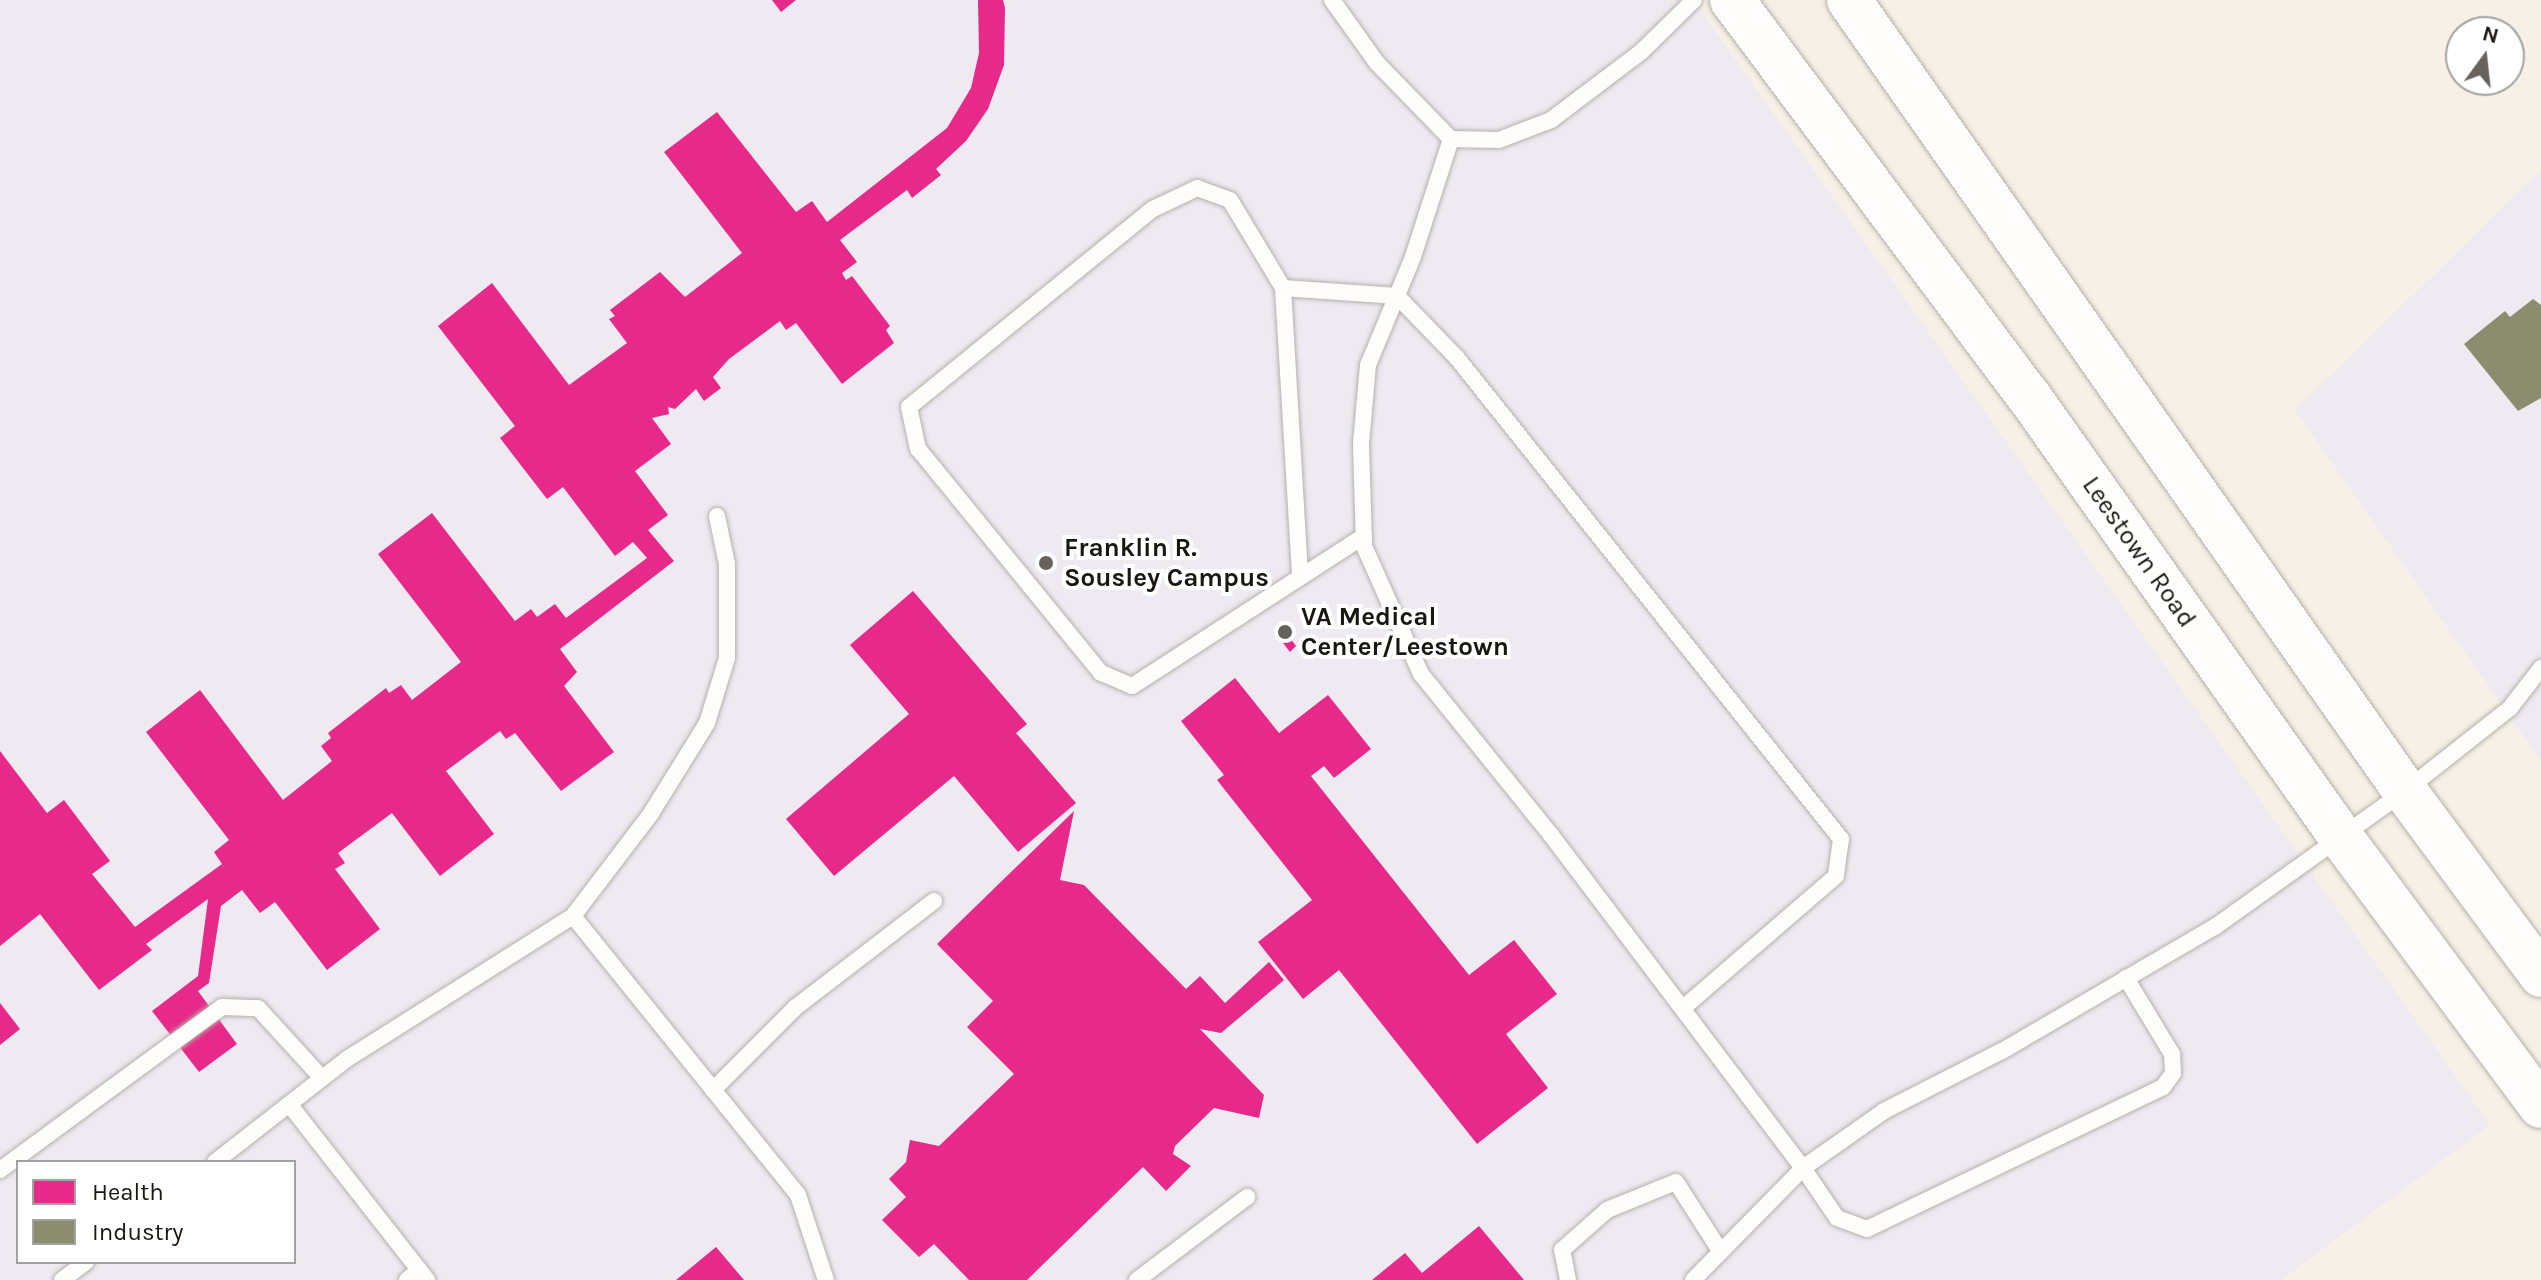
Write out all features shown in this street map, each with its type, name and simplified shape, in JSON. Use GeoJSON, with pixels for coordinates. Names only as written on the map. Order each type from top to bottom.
{"type":"FeatureCollection","features":[{"type":"Feature","properties":{"kind":"main road","name":"Leestown Road"},"geometry":{"type":"LineString","coordinates":[[1732,0],[2028,395],[2341,837],[2541,1106]]}},
{"type":"Feature","properties":{"kind":"main road"},"geometry":{"type":"LineString","coordinates":[[1849,0],[2405,791],[2541,975]]}},
{"type":"Feature","properties":{"kind":"lane"},"geometry":{"type":"LineString","coordinates":[[1332,0],[1377,63],[1451,139],[1499,140],[1551,120],[1641,52],[1694,0]]}},
{"type":"Feature","properties":{"kind":"lane"},"geometry":{"type":"LineString","coordinates":[[1451,139],[1397,296],[1368,365],[1361,444],[1364,536],[1421,674],[1683,1008],[1837,1218],[1867,1229],[2148,1096],[2173,1073],[2172,1054],[2126,978]]}},
{"type":"Feature","properties":{"kind":"lane"},"geometry":{"type":"LineString","coordinates":[[1300,575],[1283,288],[1230,200],[1197,188],[1153,209],[909,407],[918,449],[1101,673],[1132,686],[1364,536]]}},
{"type":"Feature","properties":{"kind":"lane"},"geometry":{"type":"LineString","coordinates":[[1283,288],[1397,296],[1467,370],[1841,839],[1836,876],[1683,1008]]}},
{"type":"Feature","properties":{"kind":"lane"},"geometry":{"type":"LineString","coordinates":[[218,1160],[322,1078],[573,916],[650,815],[707,723],[727,658],[727,564],[717,516]]}},
{"type":"Feature","properties":{"kind":"lane"},"geometry":{"type":"LineString","coordinates":[[1693,1280],[1803,1168],[1884,1111],[2002,1051],[2216,926],[2405,791],[2510,708],[2541,668]]}},
{"type":"Feature","properties":{"kind":"lane"},"geometry":{"type":"LineString","coordinates":[[713,1090],[796,1007],[934,901]]}},
{"type":"Feature","properties":{"kind":"lane"},"geometry":{"type":"LineString","coordinates":[[573,916],[798,1195],[826,1280]]}},
{"type":"Feature","properties":{"kind":"lane"},"geometry":{"type":"LineString","coordinates":[[0,1170],[222,1007],[258,1008],[322,1078]]}},
{"type":"Feature","properties":{"kind":"lane"},"geometry":{"type":"LineString","coordinates":[[289,1104],[418,1277]]}},
{"type":"Feature","properties":{"kind":"lane"},"geometry":{"type":"LineString","coordinates":[[1568,1280],[1562,1250],[1607,1210],[1676,1182],[1721,1252]]}},
{"type":"Feature","properties":{"kind":"lane"},"geometry":{"type":"LineString","coordinates":[[1137,1280],[1247,1197]]}},
{"type":"Feature","properties":{"kind":"lane"},"geometry":{"type":"LineString","coordinates":[[62,1280],[83,1264]]}},
{"type":"Feature","properties":{"kind":"shaded area","name":"Franklin R. Sousley Campus"},"geometry":{"type":"Polygon","coordinates":[[[0,0],[1693,0],[2490,1125],[2281,1280],[0,1280],[0,0]]]}},
{"type":"Feature","properties":{"kind":"shaded area"},"geometry":{"type":"Polygon","coordinates":[[[2541,170],[2541,761],[2295,410],[2541,170]]]}},
{"type":"Feature","properties":{"kind":"building: Health"},"geometry":{"type":"Polygon","coordinates":[[[772,0],[796,0],[781,12],[772,0]]]}},
{"type":"Feature","properties":{"kind":"building: Health"},"geometry":{"type":"Polygon","coordinates":[[[978,0],[1003,0],[1005,8],[1004,65],[988,109],[966,141],[936,169],[941,175],[912,198],[907,190],[840,240],[857,262],[842,273],[846,280],[852,276],[890,326],[886,330],[894,343],[842,384],[796,323],[786,330],[780,321],[729,359],[713,377],[721,388],[704,401],[696,389],[675,409],[668,407],[669,414],[652,418],[671,444],[635,471],[668,515],[648,530],[674,561],[560,649],[577,672],[564,686],[614,752],[561,791],[515,733],[506,739],[500,731],[446,771],[494,834],[440,876],[392,813],[338,853],[345,863],[335,869],[380,929],[327,970],[275,902],[260,913],[242,890],[221,906],[209,983],[198,991],[237,1044],[199,1072],[152,1011],[198,976],[208,899],[146,944],[152,950],[99,990],[40,914],[0,946],[0,751],[47,813],[64,800],[110,861],[92,874],[135,927],[222,864],[214,852],[229,840],[146,732],[200,690],[283,800],[332,761],[321,746],[331,738],[328,733],[386,688],[389,693],[401,685],[412,700],[461,662],[378,554],[432,513],[515,621],[531,609],[537,617],[555,604],[566,618],[647,558],[633,542],[615,556],[563,487],[547,499],[500,438],[515,426],[438,326],[492,283],[569,385],[627,343],[609,319],[615,316],[610,310],[660,272],[685,297],[742,253],[664,152],[717,112],[796,212],[812,201],[827,222],[947,128],[971,88],[979,53],[978,0]]]}},
{"type":"Feature","properties":{"kind":"building: Health"},"geometry":{"type":"Polygon","coordinates":[[[913,591],[1027,724],[1016,733],[1076,803],[1018,852],[954,776],[834,876],[786,819],[909,714],[850,645],[913,591]]]}},
{"type":"Feature","properties":{"kind":"building: Health"},"geometry":{"type":"Polygon","coordinates":[[[1287,634],[1296,646],[1290,652],[1280,639],[1287,634]]]}},
{"type":"Feature","properties":{"kind":"building: Health"},"geometry":{"type":"Polygon","coordinates":[[[1235,678],[1279,733],[1328,695],[1371,749],[1334,778],[1324,766],[1311,776],[1469,975],[1514,940],[1557,994],[1506,1034],[1548,1088],[1477,1144],[1339,970],[1303,999],[1258,942],[1312,900],[1217,780],[1224,775],[1181,721],[1235,678]]]}},
{"type":"Feature","properties":{"kind":"building: Health"},"geometry":{"type":"Polygon","coordinates":[[[1074,811],[1060,880],[1084,885],[1186,989],[1200,976],[1225,1003],[1269,962],[1284,980],[1221,1033],[1200,1029],[1264,1095],[1259,1118],[1214,1108],[1175,1146],[1173,1154],[1191,1166],[1166,1191],[1143,1167],[1027,1280],[969,1280],[934,1244],[919,1257],[882,1220],[906,1197],[889,1179],[906,1162],[910,1140],[939,1146],[1014,1074],[967,1027],[993,1001],[937,944],[1074,811]]]}},
{"type":"Feature","properties":{"kind":"building: Health"},"geometry":{"type":"Polygon","coordinates":[[[0,1003],[20,1029],[0,1045],[0,1003]]]}},
{"type":"Feature","properties":{"kind":"building: Health"},"geometry":{"type":"Polygon","coordinates":[[[1479,1226],[1524,1280],[1372,1280],[1405,1253],[1422,1273],[1479,1226]]]}},
{"type":"Feature","properties":{"kind":"building: Health"},"geometry":{"type":"Polygon","coordinates":[[[716,1247],[744,1280],[676,1280],[716,1247]]]}},
{"type":"Feature","properties":{"kind":"building: Industry"},"geometry":{"type":"Polygon","coordinates":[[[2533,299],[2541,305],[2541,398],[2518,411],[2464,344],[2505,311],[2510,317],[2533,299]]]}},
{"type":"Feature","properties":{"kind":"place","name":"Franklin R. Sousley Campus"},"geometry":{"type":"Point","coordinates":[1046,563]}},
{"type":"Feature","properties":{"kind":"place","name":"VA Medical Center/Leestown"},"geometry":{"type":"Point","coordinates":[1285,632]}}]}
